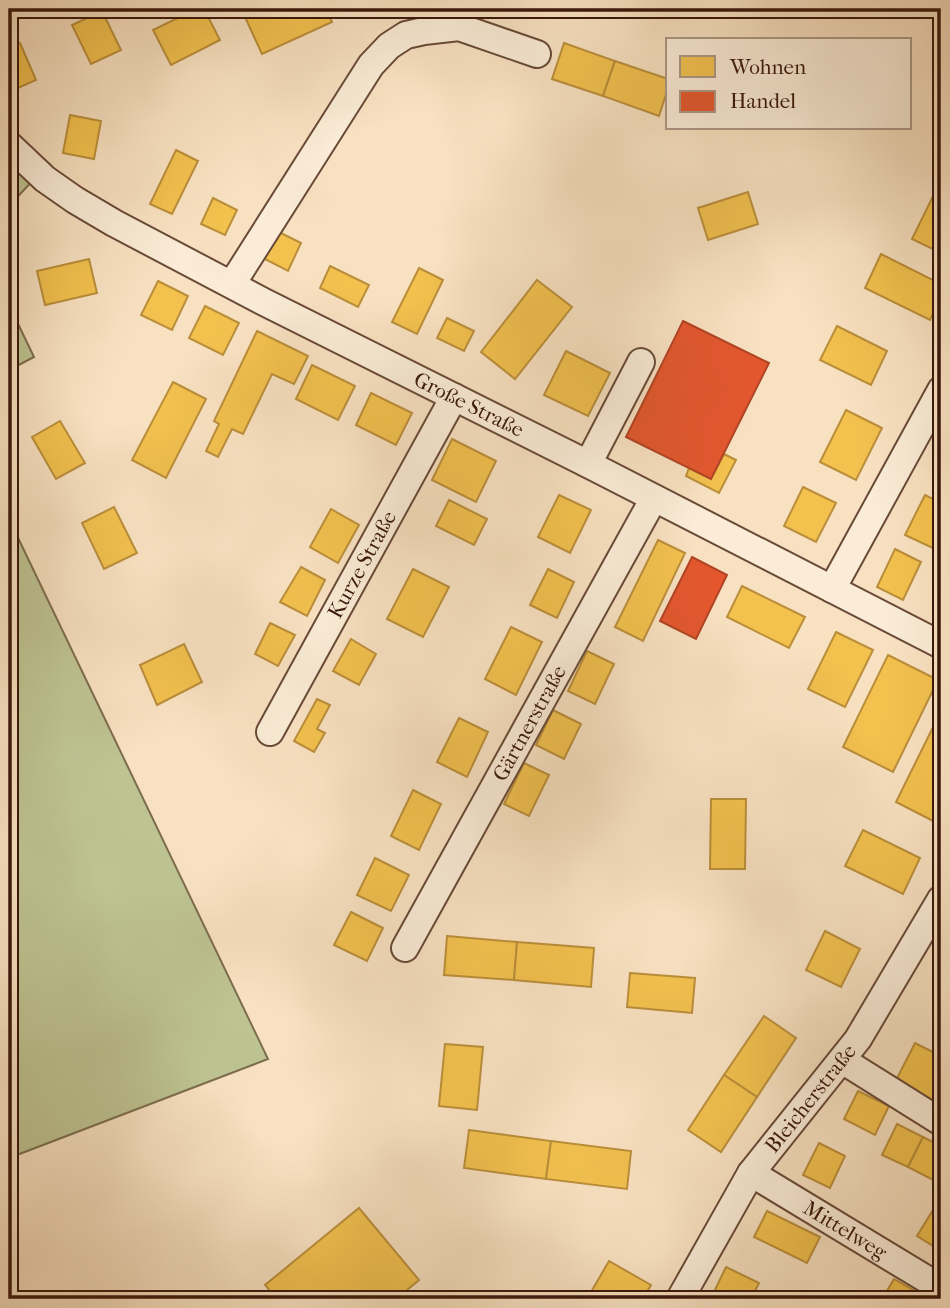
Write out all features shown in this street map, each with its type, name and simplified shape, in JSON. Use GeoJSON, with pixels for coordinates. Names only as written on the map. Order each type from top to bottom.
{"type":"FeatureCollection","features":[{"type":"Feature","properties":{"kind":"street"},"geometry":{"type":"LineString","coordinates":[[232,284],[371,65],[389,47],[406,35],[459,27],[537,54]]}},
{"type":"Feature","properties":{"kind":"street","name":"Große Straße"},"geometry":{"type":"LineString","coordinates":[[9,145],[45,178],[114,223],[941,645]]}},
{"type":"Feature","properties":{"kind":"street"},"geometry":{"type":"LineString","coordinates":[[588,464],[641,362]]}},
{"type":"Feature","properties":{"kind":"street"},"geometry":{"type":"LineString","coordinates":[[832,589],[941,390]]}},
{"type":"Feature","properties":{"kind":"street","name":"Kurze Straße"},"geometry":{"type":"LineString","coordinates":[[271,732],[454,397]]}},
{"type":"Feature","properties":{"kind":"street","name":"Gärtnerstraße"},"geometry":{"type":"LineString","coordinates":[[405,948],[654,498]]}},
{"type":"Feature","properties":{"kind":"street","name":"Bleicherstraße"},"geometry":{"type":"LineString","coordinates":[[680,1299],[751,1173],[858,1040],[941,899]]}},
{"type":"Feature","properties":{"kind":"street"},"geometry":{"type":"LineString","coordinates":[[842,1060],[941,1122]]}},
{"type":"Feature","properties":{"kind":"street","name":"Mittelweg"},"geometry":{"type":"LineString","coordinates":[[751,1173],[941,1288]]}},
{"type":"Feature","properties":{"kind":"green space"},"geometry":{"type":"Polygon","coordinates":[[[9,153],[38,175],[9,206],[9,153]]]}},
{"type":"Feature","properties":{"kind":"green space"},"geometry":{"type":"Polygon","coordinates":[[[9,305],[34,357],[9,370],[9,305]]]}},
{"type":"Feature","properties":{"kind":"green space"},"geometry":{"type":"Polygon","coordinates":[[[9,519],[268,1059],[9,1158],[9,519]]]}},
{"type":"Feature","properties":{"kind":"building: Wohnen"},"geometry":{"type":"Polygon","coordinates":[[[196,9],[204,9],[220,40],[171,65],[153,30],[196,9]]]}},
{"type":"Feature","properties":{"kind":"building: Wohnen"},"geometry":{"type":"Polygon","coordinates":[[[257,9],[326,9],[332,22],[262,54],[244,15],[257,9]]]}},
{"type":"Feature","properties":{"kind":"building: Wohnen"},"geometry":{"type":"Polygon","coordinates":[[[102,11],[121,50],[91,64],[72,25],[102,11]]]}},
{"type":"Feature","properties":{"kind":"building: Wohnen"},"geometry":{"type":"Polygon","coordinates":[[[20,43],[36,80],[9,92],[9,48],[20,43]]]}},
{"type":"Feature","properties":{"kind":"building: Wohnen"},"geometry":{"type":"Polygon","coordinates":[[[564,43],[615,61],[603,96],[552,79],[564,43]]]}},
{"type":"Feature","properties":{"kind":"building: Wohnen"},"geometry":{"type":"Polygon","coordinates":[[[615,61],[666,78],[666,94],[659,116],[603,96],[615,61]]]}},
{"type":"Feature","properties":{"kind":"building: Wohnen"},"geometry":{"type":"Polygon","coordinates":[[[70,115],[101,121],[94,159],[63,153],[70,115]]]}},
{"type":"Feature","properties":{"kind":"building: Wohnen"},"geometry":{"type":"Polygon","coordinates":[[[176,150],[198,161],[172,214],[150,204],[176,150]]]}},
{"type":"Feature","properties":{"kind":"building: Wohnen"},"geometry":{"type":"Polygon","coordinates":[[[748,192],[758,224],[708,240],[698,208],[748,192]]]}},
{"type":"Feature","properties":{"kind":"building: Wohnen"},"geometry":{"type":"Polygon","coordinates":[[[935,192],[941,195],[941,253],[912,239],[935,192]]]}},
{"type":"Feature","properties":{"kind":"building: Wohnen"},"geometry":{"type":"Polygon","coordinates":[[[213,198],[237,210],[225,235],[201,224],[213,198]]]}},
{"type":"Feature","properties":{"kind":"building: Wohnen"},"geometry":{"type":"Polygon","coordinates":[[[277,231],[301,243],[288,271],[263,258],[277,231]]]}},
{"type":"Feature","properties":{"kind":"building: Wohnen"},"geometry":{"type":"Polygon","coordinates":[[[881,254],[941,284],[941,297],[930,320],[865,288],[881,254]]]}},
{"type":"Feature","properties":{"kind":"building: Wohnen"},"geometry":{"type":"Polygon","coordinates":[[[89,259],[97,293],[45,305],[37,271],[89,259]]]}},
{"type":"Feature","properties":{"kind":"building: Wohnen"},"geometry":{"type":"Polygon","coordinates":[[[330,266],[369,285],[358,307],[320,288],[330,266]]]}},
{"type":"Feature","properties":{"kind":"building: Wohnen"},"geometry":{"type":"Polygon","coordinates":[[[419,268],[443,280],[417,334],[392,322],[419,268]]]}},
{"type":"Feature","properties":{"kind":"building: Wohnen"},"geometry":{"type":"Polygon","coordinates":[[[537,280],[572,307],[515,379],[481,352],[537,280]]]}},
{"type":"Feature","properties":{"kind":"building: Wohnen"},"geometry":{"type":"Polygon","coordinates":[[[158,281],[188,296],[172,330],[141,315],[158,281]]]}},
{"type":"Feature","properties":{"kind":"building: Wohnen"},"geometry":{"type":"Polygon","coordinates":[[[205,306],[239,323],[223,355],[189,338],[205,306]]]}},
{"type":"Feature","properties":{"kind":"building: Wohnen"},"geometry":{"type":"Polygon","coordinates":[[[447,318],[474,331],[464,351],[437,338],[447,318]]]}},
{"type":"Feature","properties":{"kind":"building: Wohnen"},"geometry":{"type":"Polygon","coordinates":[[[837,326],[887,351],[871,385],[820,360],[837,326]]]}},
{"type":"Feature","properties":{"kind":"building: Wohnen"},"geometry":{"type":"Polygon","coordinates":[[[257,331],[308,356],[294,384],[272,374],[243,434],[232,429],[218,457],[206,451],[219,424],[214,421],[257,331]]]}},
{"type":"Feature","properties":{"kind":"building: Wohnen"},"geometry":{"type":"Polygon","coordinates":[[[566,351],[610,373],[588,416],[544,395],[566,351]]]}},
{"type":"Feature","properties":{"kind":"building: Wohnen"},"geometry":{"type":"Polygon","coordinates":[[[312,365],[355,386],[338,420],[296,399],[312,365]]]}},
{"type":"Feature","properties":{"kind":"building: Wohnen"},"geometry":{"type":"Polygon","coordinates":[[[173,382],[206,399],[166,478],[132,460],[173,382]]]}},
{"type":"Feature","properties":{"kind":"building: Wohnen"},"geometry":{"type":"Polygon","coordinates":[[[371,393],[412,413],[396,445],[356,425],[371,393]]]}},
{"type":"Feature","properties":{"kind":"building: Wohnen"},"geometry":{"type":"Polygon","coordinates":[[[846,410],[882,428],[856,480],[820,462],[846,410]]]}},
{"type":"Feature","properties":{"kind":"building: Wohnen"},"geometry":{"type":"Polygon","coordinates":[[[60,421],[85,463],[56,479],[32,437],[60,421]]]}},
{"type":"Feature","properties":{"kind":"building: Wohnen"},"geometry":{"type":"Polygon","coordinates":[[[452,439],[496,461],[476,502],[432,480],[452,439]]]}},
{"type":"Feature","properties":{"kind":"building: Wohnen"},"geometry":{"type":"Polygon","coordinates":[[[724,454],[736,460],[719,493],[686,476],[689,468],[711,479],[724,454]]]}},
{"type":"Feature","properties":{"kind":"building: Wohnen"},"geometry":{"type":"Polygon","coordinates":[[[803,487],[836,503],[816,542],[784,526],[803,487]]]}},
{"type":"Feature","properties":{"kind":"building: Wohnen"},"geometry":{"type":"Polygon","coordinates":[[[559,495],[591,510],[570,553],[538,537],[559,495]]]}},
{"type":"Feature","properties":{"kind":"building: Wohnen"},"geometry":{"type":"Polygon","coordinates":[[[925,495],[941,503],[941,541],[937,550],[905,535],[925,495]]]}},
{"type":"Feature","properties":{"kind":"building: Wohnen"},"geometry":{"type":"Polygon","coordinates":[[[449,500],[487,519],[474,545],[436,526],[449,500]]]}},
{"type":"Feature","properties":{"kind":"building: Wohnen"},"geometry":{"type":"Polygon","coordinates":[[[114,507],[137,553],[104,569],[82,523],[114,507]]]}},
{"type":"Feature","properties":{"kind":"building: Wohnen"},"geometry":{"type":"Polygon","coordinates":[[[331,509],[359,525],[338,563],[310,547],[331,509]]]}},
{"type":"Feature","properties":{"kind":"building: Wohnen"},"geometry":{"type":"Polygon","coordinates":[[[658,540],[685,553],[643,641],[615,627],[658,540]]]}},
{"type":"Feature","properties":{"kind":"building: Wohnen"},"geometry":{"type":"Polygon","coordinates":[[[895,549],[921,562],[903,600],[877,587],[895,549]]]}},
{"type":"Feature","properties":{"kind":"building: Wohnen"},"geometry":{"type":"Polygon","coordinates":[[[301,567],[325,580],[307,616],[280,602],[301,567]]]}},
{"type":"Feature","properties":{"kind":"building: Wohnen"},"geometry":{"type":"Polygon","coordinates":[[[413,569],[449,587],[423,637],[387,619],[413,569]]]}},
{"type":"Feature","properties":{"kind":"building: Wohnen"},"geometry":{"type":"Polygon","coordinates":[[[548,569],[574,582],[557,618],[530,605],[548,569]]]}},
{"type":"Feature","properties":{"kind":"building: Wohnen"},"geometry":{"type":"Polygon","coordinates":[[[742,586],[805,617],[789,648],[727,617],[742,586]]]}},
{"type":"Feature","properties":{"kind":"building: Wohnen"},"geometry":{"type":"Polygon","coordinates":[[[270,623],[295,635],[278,666],[255,654],[270,623]]]}},
{"type":"Feature","properties":{"kind":"building: Wohnen"},"geometry":{"type":"Polygon","coordinates":[[[511,627],[542,642],[516,695],[485,679],[511,627]]]}},
{"type":"Feature","properties":{"kind":"building: Wohnen"},"geometry":{"type":"Polygon","coordinates":[[[836,632],[873,650],[845,707],[808,689],[836,632]]]}},
{"type":"Feature","properties":{"kind":"building: Wohnen"},"geometry":{"type":"Polygon","coordinates":[[[351,639],[376,654],[359,685],[333,671],[351,639]]]}},
{"type":"Feature","properties":{"kind":"building: Wohnen"},"geometry":{"type":"Polygon","coordinates":[[[184,644],[202,682],[157,705],[140,665],[184,644]]]}},
{"type":"Feature","properties":{"kind":"building: Wohnen"},"geometry":{"type":"Polygon","coordinates":[[[587,651],[614,664],[595,704],[568,691],[587,651]]]}},
{"type":"Feature","properties":{"kind":"building: Wohnen"},"geometry":{"type":"Polygon","coordinates":[[[888,655],[938,680],[893,772],[843,747],[888,655]]]}},
{"type":"Feature","properties":{"kind":"building: Wohnen"},"geometry":{"type":"Polygon","coordinates":[[[317,699],[330,705],[317,729],[325,733],[314,752],[294,741],[317,699]]]}},
{"type":"Feature","properties":{"kind":"building: Wohnen"},"geometry":{"type":"Polygon","coordinates":[[[553,710],[581,724],[564,759],[536,745],[553,710]]]}},
{"type":"Feature","properties":{"kind":"building: Wohnen"},"geometry":{"type":"Polygon","coordinates":[[[941,711],[941,825],[896,802],[941,711]]]}},
{"type":"Feature","properties":{"kind":"building: Wohnen"},"geometry":{"type":"Polygon","coordinates":[[[459,718],[488,732],[467,777],[437,762],[459,718]]]}},
{"type":"Feature","properties":{"kind":"building: Wohnen"},"geometry":{"type":"Polygon","coordinates":[[[524,763],[549,775],[529,816],[504,804],[524,763]]]}},
{"type":"Feature","properties":{"kind":"building: Wohnen"},"geometry":{"type":"Polygon","coordinates":[[[413,790],[441,804],[419,850],[391,836],[413,790]]]}},
{"type":"Feature","properties":{"kind":"building: Wohnen"},"geometry":{"type":"Polygon","coordinates":[[[711,799],[746,799],[745,869],[710,869],[711,799]]]}},
{"type":"Feature","properties":{"kind":"building: Wohnen"},"geometry":{"type":"Polygon","coordinates":[[[863,830],[920,858],[903,894],[845,866],[863,830]]]}},
{"type":"Feature","properties":{"kind":"building: Wohnen"},"geometry":{"type":"Polygon","coordinates":[[[375,858],[409,875],[391,911],[357,895],[375,858]]]}},
{"type":"Feature","properties":{"kind":"building: Wohnen"},"geometry":{"type":"Polygon","coordinates":[[[351,912],[383,928],[367,961],[334,945],[351,912]]]}},
{"type":"Feature","properties":{"kind":"building: Wohnen"},"geometry":{"type":"Polygon","coordinates":[[[825,931],[860,949],[841,987],[806,970],[825,931]]]}},
{"type":"Feature","properties":{"kind":"building: Wohnen"},"geometry":{"type":"Polygon","coordinates":[[[447,936],[517,942],[514,980],[444,975],[447,936]]]}},
{"type":"Feature","properties":{"kind":"building: Wohnen"},"geometry":{"type":"Polygon","coordinates":[[[517,942],[594,948],[591,987],[514,980],[517,942]]]}},
{"type":"Feature","properties":{"kind":"building: Wohnen"},"geometry":{"type":"Polygon","coordinates":[[[630,973],[695,978],[692,1013],[627,1007],[630,973]]]}},
{"type":"Feature","properties":{"kind":"building: Wohnen"},"geometry":{"type":"Polygon","coordinates":[[[764,1016],[796,1038],[757,1097],[724,1075],[764,1016]]]}},
{"type":"Feature","properties":{"kind":"building: Wohnen"},"geometry":{"type":"Polygon","coordinates":[[[915,1043],[941,1056],[941,1110],[893,1086],[915,1043]]]}},
{"type":"Feature","properties":{"kind":"building: Wohnen"},"geometry":{"type":"Polygon","coordinates":[[[445,1044],[483,1047],[477,1110],[439,1106],[445,1044]]]}},
{"type":"Feature","properties":{"kind":"building: Wohnen"},"geometry":{"type":"Polygon","coordinates":[[[724,1075],[757,1097],[721,1152],[688,1130],[724,1075]]]}},
{"type":"Feature","properties":{"kind":"building: Wohnen"},"geometry":{"type":"Polygon","coordinates":[[[858,1091],[889,1106],[875,1135],[844,1119],[858,1091]]]}},
{"type":"Feature","properties":{"kind":"building: Wohnen"},"geometry":{"type":"Polygon","coordinates":[[[897,1124],[923,1137],[908,1167],[882,1155],[897,1124]]]}},
{"type":"Feature","properties":{"kind":"building: Wohnen"},"geometry":{"type":"Polygon","coordinates":[[[469,1130],[551,1141],[546,1179],[464,1168],[469,1130]]]}},
{"type":"Feature","properties":{"kind":"building: Wohnen"},"geometry":{"type":"Polygon","coordinates":[[[923,1137],[941,1146],[941,1169],[935,1181],[908,1167],[923,1137]]]}},
{"type":"Feature","properties":{"kind":"building: Wohnen"},"geometry":{"type":"Polygon","coordinates":[[[551,1141],[631,1151],[627,1189],[546,1179],[551,1141]]]}},
{"type":"Feature","properties":{"kind":"building: Wohnen"},"geometry":{"type":"Polygon","coordinates":[[[819,1143],[845,1156],[830,1188],[803,1175],[819,1143]]]}},
{"type":"Feature","properties":{"kind":"building: Wohnen"},"geometry":{"type":"Polygon","coordinates":[[[936,1205],[941,1208],[941,1251],[917,1236],[936,1205]]]}},
{"type":"Feature","properties":{"kind":"building: Wohnen"},"geometry":{"type":"Polygon","coordinates":[[[359,1208],[419,1280],[396,1299],[277,1299],[265,1285],[359,1208]]]}},
{"type":"Feature","properties":{"kind":"building: Wohnen"},"geometry":{"type":"Polygon","coordinates":[[[767,1211],[820,1237],[807,1263],[754,1237],[767,1211]]]}},
{"type":"Feature","properties":{"kind":"building: Wohnen"},"geometry":{"type":"Polygon","coordinates":[[[609,1261],[651,1285],[643,1299],[604,1299],[591,1292],[609,1261]]]}},
{"type":"Feature","properties":{"kind":"building: Wohnen"},"geometry":{"type":"Polygon","coordinates":[[[726,1267],[759,1283],[751,1299],[724,1299],[713,1294],[726,1267]]]}},
{"type":"Feature","properties":{"kind":"building: Wohnen"},"geometry":{"type":"Polygon","coordinates":[[[894,1279],[929,1299],[882,1299],[894,1279]]]}},
{"type":"Feature","properties":{"kind":"building: Handel"},"geometry":{"type":"Polygon","coordinates":[[[683,321],[769,363],[711,479],[626,437],[683,321]]]}},
{"type":"Feature","properties":{"kind":"building: Handel"},"geometry":{"type":"Polygon","coordinates":[[[692,557],[727,575],[696,639],[660,621],[692,557]]]}}]}
